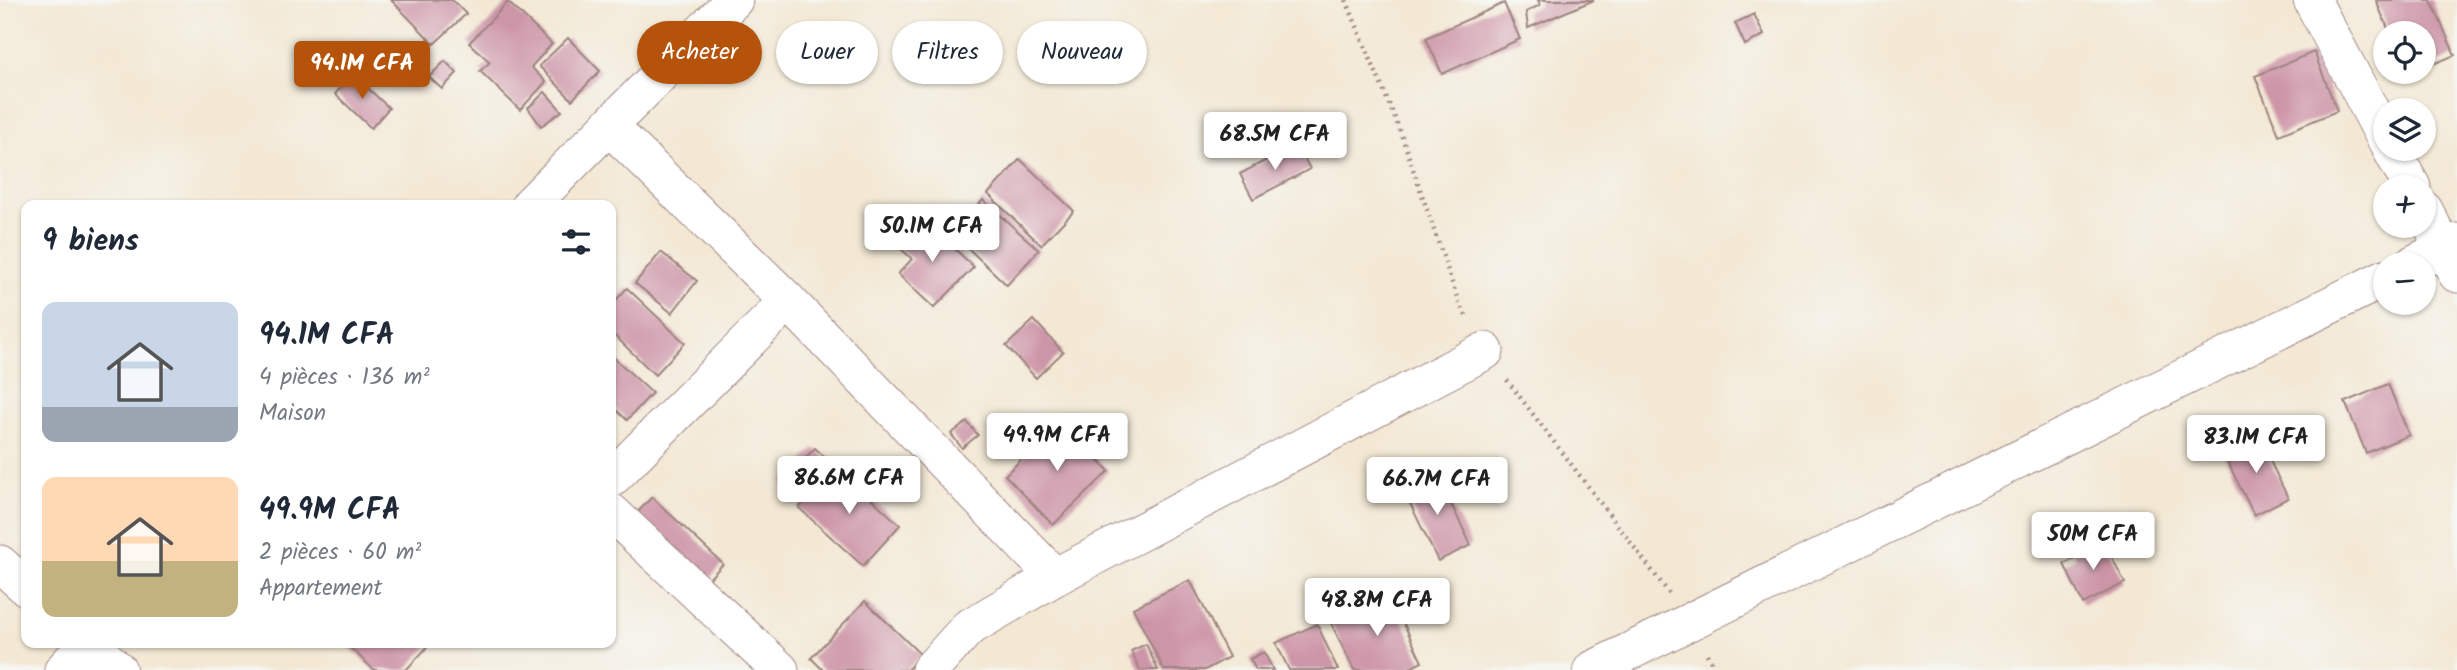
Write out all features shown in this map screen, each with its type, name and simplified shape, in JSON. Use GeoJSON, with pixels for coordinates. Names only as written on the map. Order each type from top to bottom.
{"type":"FeatureCollection","features":[{"type":"Feature","properties":{"kind":"street"},"geometry":{"type":"LineString","coordinates":[[535,200],[734,0]]}},
{"type":"Feature","properties":{"kind":"street"},"geometry":{"type":"LineString","coordinates":[[2312,0],[2373,115]]}},
{"type":"Feature","properties":{"kind":"street"},"geometry":{"type":"LineString","coordinates":[[609,126],[788,301],[1055,578]]}},
{"type":"Feature","properties":{"kind":"street"},"geometry":{"type":"LineString","coordinates":[[2435,238],[2443,257]]}},
{"type":"Feature","properties":{"kind":"street"},"geometry":{"type":"LineString","coordinates":[[1592,670],[2373,284]]}},
{"type":"Feature","properties":{"kind":"street"},"geometry":{"type":"LineString","coordinates":[[616,474],[788,301]]}},
{"type":"Feature","properties":{"kind":"street"},"geometry":{"type":"LineString","coordinates":[[930,670],[968,628],[1055,578],[1485,351]]}},
{"type":"Feature","properties":{"kind":"street"},"geometry":{"type":"LineString","coordinates":[[616,517],[780,670]]}},
{"type":"Feature","properties":{"kind":"street"},"geometry":{"type":"LineString","coordinates":[[0,564],[21,583]]}},
{"type":"Feature","properties":{"kind":"street"},"geometry":{"type":"LineString","coordinates":[[63,670],[83,648]]}},
{"type":"Feature","properties":{"kind":"street"},"geometry":{"type":"LineString","coordinates":[[94,648],[118,670]]}},
{"type":"Feature","properties":{"kind":"building"},"geometry":{"type":"Polygon","coordinates":[[[391,0],[452,0],[466,14],[434,44],[391,0]]]}},
{"type":"Feature","properties":{"kind":"building"},"geometry":{"type":"Polygon","coordinates":[[[1538,0],[1594,0],[1528,28],[1526,12],[1540,5],[1538,0]]]}},
{"type":"Feature","properties":{"kind":"building"},"geometry":{"type":"Polygon","coordinates":[[[2431,0],[2455,55],[2436,63],[2436,21],[2385,21],[2376,1],[2431,0]]]}},
{"type":"Feature","properties":{"kind":"building"},"geometry":{"type":"Polygon","coordinates":[[[508,2],[552,44],[531,67],[546,82],[520,110],[480,71],[490,62],[469,43],[508,2]]]}},
{"type":"Feature","properties":{"kind":"building"},"geometry":{"type":"Polygon","coordinates":[[[1504,3],[1520,39],[1442,74],[1426,38],[1504,3]]]}},
{"type":"Feature","properties":{"kind":"building"},"geometry":{"type":"Polygon","coordinates":[[[1754,14],[1764,35],[1745,45],[1735,23],[1754,14]]]}},
{"type":"Feature","properties":{"kind":"building"},"geometry":{"type":"Polygon","coordinates":[[[568,38],[600,71],[572,100],[539,66],[568,38]]]}},
{"type":"Feature","properties":{"kind":"building"},"geometry":{"type":"Polygon","coordinates":[[[2314,52],[2337,111],[2279,135],[2255,76],[2314,52]]]}},
{"type":"Feature","properties":{"kind":"building"},"geometry":{"type":"Polygon","coordinates":[[[445,61],[457,73],[442,89],[429,77],[445,61]]]}},
{"type":"Feature","properties":{"kind":"building"},"geometry":{"type":"Polygon","coordinates":[[[353,74],[389,108],[371,128],[335,94],[353,74]]]}},
{"type":"Feature","properties":{"kind":"building"},"geometry":{"type":"Polygon","coordinates":[[[545,92],[562,111],[541,126],[528,108],[545,92]]]}},
{"type":"Feature","properties":{"kind":"building"},"geometry":{"type":"Polygon","coordinates":[[[1297,144],[1310,169],[1253,199],[1240,174],[1297,144]]]}},
{"type":"Feature","properties":{"kind":"building"},"geometry":{"type":"Polygon","coordinates":[[[1020,159],[1074,211],[1041,245],[988,194],[1020,159]]]}},
{"type":"Feature","properties":{"kind":"building"},"geometry":{"type":"Polygon","coordinates":[[[983,200],[1039,250],[1007,285],[953,234],[983,200]]]}},
{"type":"Feature","properties":{"kind":"building"},"geometry":{"type":"Polygon","coordinates":[[[922,218],[974,267],[934,308],[898,274],[912,259],[897,245],[922,218]]]}},
{"type":"Feature","properties":{"kind":"building"},"geometry":{"type":"Polygon","coordinates":[[[661,252],[697,281],[672,313],[635,283],[661,252]]]}},
{"type":"Feature","properties":{"kind":"building"},"geometry":{"type":"Polygon","coordinates":[[[627,288],[685,343],[655,375],[616,337],[616,300],[627,288]]]}},
{"type":"Feature","properties":{"kind":"building"},"geometry":{"type":"Polygon","coordinates":[[[1034,320],[1063,352],[1036,378],[1006,346],[1034,320]]]}},
{"type":"Feature","properties":{"kind":"building"},"geometry":{"type":"Polygon","coordinates":[[[616,360],[652,393],[627,420],[616,410],[616,360]]]}},
{"type":"Feature","properties":{"kind":"building"},"geometry":{"type":"Polygon","coordinates":[[[2388,384],[2409,435],[2366,453],[2345,402],[2388,384]]]}},
{"type":"Feature","properties":{"kind":"building"},"geometry":{"type":"Polygon","coordinates":[[[967,422],[978,435],[962,448],[951,434],[967,422]]]}},
{"type":"Feature","properties":{"kind":"building"},"geometry":{"type":"Polygon","coordinates":[[[1061,422],[1109,471],[1053,525],[1005,475],[1061,422]]]}},
{"type":"Feature","properties":{"kind":"building"},"geometry":{"type":"Polygon","coordinates":[[[2258,436],[2288,498],[2254,515],[2223,453],[2258,436]]]}},
{"type":"Feature","properties":{"kind":"building"},"geometry":{"type":"Polygon","coordinates":[[[815,448],[827,459],[794,494],[782,482],[815,448]]]}},
{"type":"Feature","properties":{"kind":"building"},"geometry":{"type":"Polygon","coordinates":[[[836,466],[900,525],[863,566],[799,508],[836,466]]]}},
{"type":"Feature","properties":{"kind":"building"},"geometry":{"type":"Polygon","coordinates":[[[1436,473],[1471,545],[1438,561],[1403,489],[1436,473]]]}},
{"type":"Feature","properties":{"kind":"building"},"geometry":{"type":"Polygon","coordinates":[[[652,497],[723,564],[706,582],[635,515],[652,497]]]}},
{"type":"Feature","properties":{"kind":"building"},"geometry":{"type":"Polygon","coordinates":[[[2084,538],[2092,556],[2108,549],[2125,583],[2083,604],[2064,564],[2076,558],[2069,545],[2084,538]]]}},
{"type":"Feature","properties":{"kind":"building"},"geometry":{"type":"Polygon","coordinates":[[[1190,580],[1229,657],[1205,670],[1164,670],[1133,608],[1190,580]]]}},
{"type":"Feature","properties":{"kind":"building"},"geometry":{"type":"Polygon","coordinates":[[[1390,595],[1422,662],[1406,670],[1354,670],[1331,623],[1390,595]]]}},
{"type":"Feature","properties":{"kind":"building"},"geometry":{"type":"Polygon","coordinates":[[[865,601],[921,655],[907,670],[823,670],[811,658],[865,601]]]}},
{"type":"Feature","properties":{"kind":"building"},"geometry":{"type":"Polygon","coordinates":[[[1317,624],[1338,670],[1289,670],[1276,643],[1317,624]]]}},
{"type":"Feature","properties":{"kind":"building"},"geometry":{"type":"Polygon","coordinates":[[[1146,644],[1158,670],[1140,670],[1131,651],[1146,644]]]}},
{"type":"Feature","properties":{"kind":"building"},"geometry":{"type":"Polygon","coordinates":[[[350,648],[426,648],[406,670],[374,670],[350,648]]]}},
{"type":"Feature","properties":{"kind":"building"},"geometry":{"type":"Polygon","coordinates":[[[1264,652],[1273,670],[1256,670],[1250,659],[1264,652]]]}}]}
